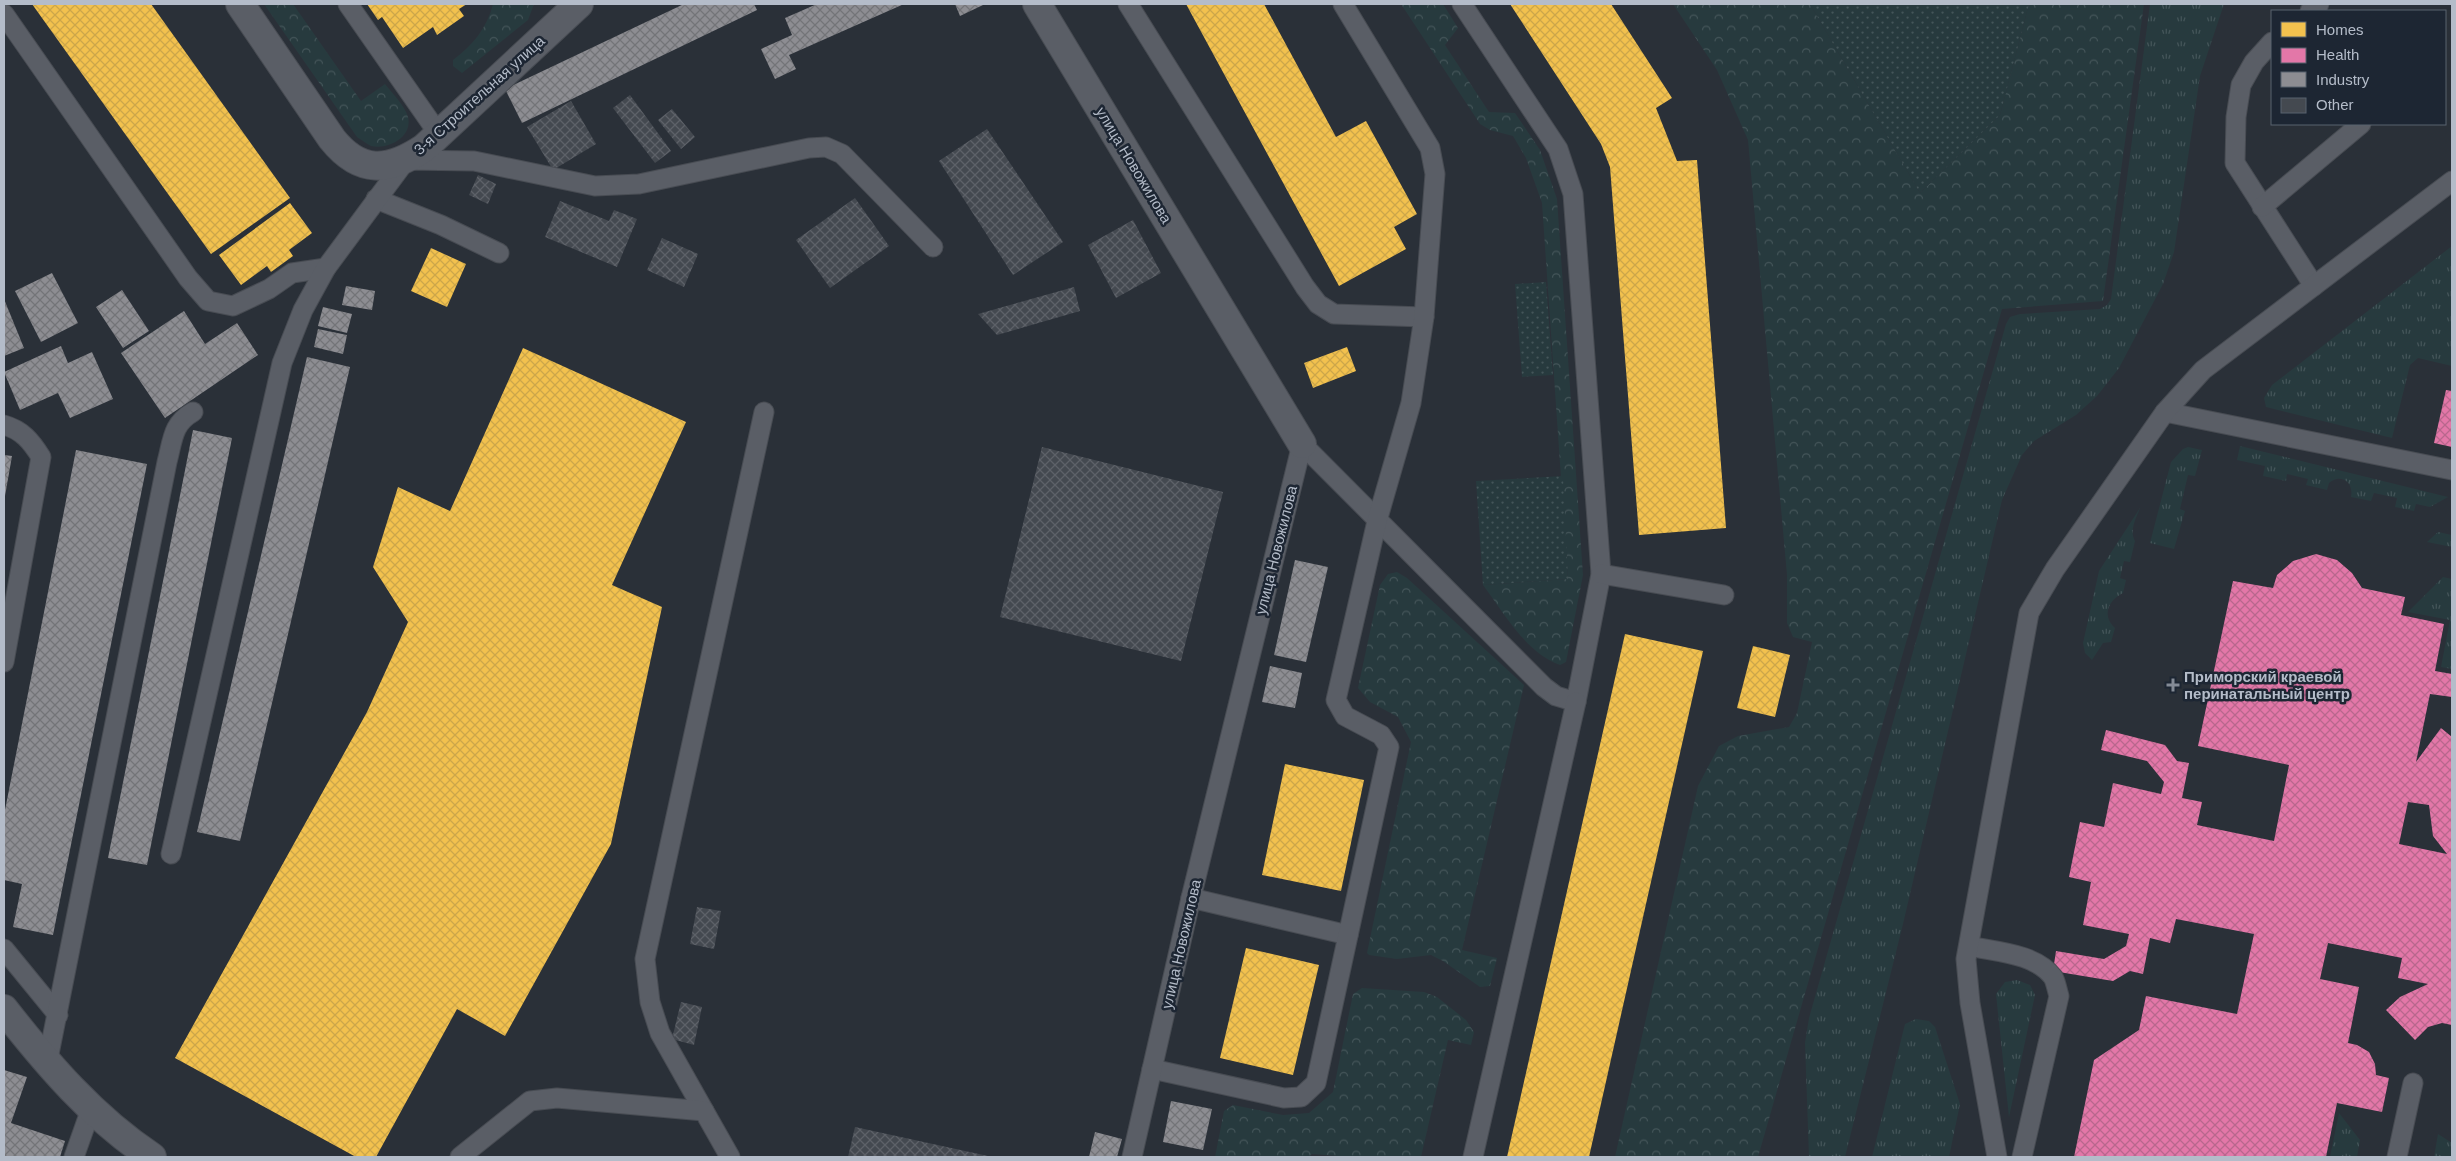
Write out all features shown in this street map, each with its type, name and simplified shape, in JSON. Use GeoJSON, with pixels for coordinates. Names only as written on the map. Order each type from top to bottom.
{"type":"FeatureCollection","features":[{"type":"Feature","properties":{"kind":"street","name":"3-я Строительная улица"},"geometry":{"type":"LineString","coordinates":[[240,4],[332,139],[346,156],[365,164],[388,165],[406,160],[424,148],[579,4]]}},
{"type":"Feature","properties":{"kind":"street","name":"улица Новожилова"},"geometry":{"type":"LineString","coordinates":[[1037,4],[1302,444]]}},
{"type":"Feature","properties":{"kind":"street"},"geometry":{"type":"LineString","coordinates":[[4,1009],[47,1064],[91,1109],[133,1145],[152,1157]]}},
{"type":"Feature","properties":{"kind":"lane"},"geometry":{"type":"LineString","coordinates":[[348,4],[438,133]]}},
{"type":"Feature","properties":{"kind":"lane"},"geometry":{"type":"LineString","coordinates":[[1128,4],[1318,304],[1334,314],[1424,317]]}},
{"type":"Feature","properties":{"kind":"lane"},"geometry":{"type":"LineString","coordinates":[[1152,1069],[1284,1098],[1301,1096],[1316,1083],[1389,748],[1381,735],[1345,716],[1336,700],[1377,521],[1411,402],[1424,317],[1435,174],[1430,148],[1343,4]]}},
{"type":"Feature","properties":{"kind":"lane"},"geometry":{"type":"LineString","coordinates":[[1462,4],[1558,149],[1573,194],[1600,574],[1576,702],[1474,1157]]}},
{"type":"Feature","properties":{"kind":"lane"},"geometry":{"type":"LineString","coordinates":[[4,14],[188,278],[208,301],[233,306],[268,289],[292,273],[326,268]]}},
{"type":"Feature","properties":{"kind":"lane"},"geometry":{"type":"LineString","coordinates":[[2271,43],[2254,62],[2241,85],[2236,117],[2235,163],[2314,286]]}},
{"type":"Feature","properties":{"kind":"lane"},"geometry":{"type":"LineString","coordinates":[[2262,207],[2360,125]]}},
{"type":"Feature","properties":{"kind":"lane"},"geometry":{"type":"LineString","coordinates":[[171,854],[282,363],[303,310],[326,268],[406,160],[474,161],[595,186],[639,184],[809,148],[826,147],[842,154],[933,247]]}},
{"type":"Feature","properties":{"kind":"lane"},"geometry":{"type":"LineString","coordinates":[[1997,1157],[1970,1003],[1966,959],[2029,613],[2055,569],[2165,412],[2203,370],[2452,181]]}},
{"type":"Feature","properties":{"kind":"lane"},"geometry":{"type":"LineString","coordinates":[[376,199],[441,225],[499,253]]}},
{"type":"Feature","properties":{"kind":"lane"},"geometry":{"type":"LineString","coordinates":[[47,1064],[167,462],[175,429],[182,418],[193,412]]}},
{"type":"Feature","properties":{"kind":"lane"},"geometry":{"type":"LineString","coordinates":[[730,1157],[660,1033],[650,1002],[645,959],[764,412]]}},
{"type":"Feature","properties":{"kind":"lane"},"geometry":{"type":"LineString","coordinates":[[2165,412],[2452,470]]}},
{"type":"Feature","properties":{"kind":"lane"},"geometry":{"type":"LineString","coordinates":[[4,425],[15,428],[31,440],[41,457],[4,662]]}},
{"type":"Feature","properties":{"kind":"lane"},"geometry":{"type":"LineString","coordinates":[[1302,444],[1544,686],[1556,696],[1576,702]]}},
{"type":"Feature","properties":{"kind":"lane","name":"улица Новожилова"},"geometry":{"type":"LineString","coordinates":[[1132,1157],[1191,898],[1302,444]]}},
{"type":"Feature","properties":{"kind":"lane"},"geometry":{"type":"LineString","coordinates":[[1600,574],[1724,595]]}},
{"type":"Feature","properties":{"kind":"lane"},"geometry":{"type":"LineString","coordinates":[[1191,898],[1348,935]]}},
{"type":"Feature","properties":{"kind":"lane"},"geometry":{"type":"LineString","coordinates":[[1969,946],[2023,958],[2042,965],[2054,979],[2059,996],[2022,1157]]}},
{"type":"Feature","properties":{"kind":"lane"},"geometry":{"type":"LineString","coordinates":[[4,948],[58,1015]]}},
{"type":"Feature","properties":{"kind":"lane"},"geometry":{"type":"LineString","coordinates":[[2397,1157],[2413,1083]]}},
{"type":"Feature","properties":{"kind":"lane"},"geometry":{"type":"LineString","coordinates":[[460,1157],[530,1101],[556,1098],[704,1111]]}},
{"type":"Feature","properties":{"kind":"lane"},"geometry":{"type":"LineString","coordinates":[[74,1157],[91,1109]]}},
{"type":"Feature","properties":{"kind":"green space"},"geometry":{"type":"Polygon","coordinates":[[[264,4],[293,4],[361,101],[385,84],[401,104],[408,117],[409,124],[403,136],[391,144],[378,147],[371,146],[357,137],[264,4]]]}},
{"type":"Feature","properties":{"kind":"green space"},"geometry":{"type":"Polygon","coordinates":[[[493,4],[534,4],[528,20],[462,73],[453,66],[453,60],[467,48],[483,28],[493,4]]]}},
{"type":"Feature","properties":{"kind":"green space"},"geometry":{"type":"Polygon","coordinates":[[[1401,4],[1443,4],[1458,28],[1445,45],[1489,112],[1515,113],[1540,150],[1557,199],[1583,575],[1566,662],[1560,665],[1548,659],[1526,642],[1483,585],[1568,579],[1542,203],[1526,158],[1513,136],[1490,130],[1480,124],[1401,4]]]}},
{"type":"Feature","properties":{"kind":"green space"},"geometry":{"type":"Polygon","coordinates":[[[1673,4],[1810,4],[1920,193],[2000,115],[2029,4],[2144,4],[2103,301],[2002,309],[1758,1157],[1615,1157],[1698,786],[1719,746],[1738,736],[1789,727],[1797,713],[1812,642],[1793,637],[1787,623],[1787,575],[1748,140],[1717,70],[1673,4]]]}},
{"type":"Feature","properties":{"kind":"green space"},"geometry":{"type":"Polygon","coordinates":[[[1810,4],[2029,4],[2000,115],[1920,193],[1810,4]]]}},
{"type":"Feature","properties":{"kind":"green space"},"geometry":{"type":"Polygon","coordinates":[[[2150,4],[2224,4],[2200,76],[2174,252],[2163,284],[2119,368],[2097,396],[2076,415],[2034,441],[2022,455],[2002,500],[1903,924],[1845,1157],[1809,1157],[1805,1043],[1809,1018],[2006,324],[2010,317],[2020,314],[2100,309],[2107,305],[2111,299],[2150,4]]]}},
{"type":"Feature","properties":{"kind":"green space"},"geometry":{"type":"Polygon","coordinates":[[[2452,246],[2452,366],[2418,358],[2410,365],[2392,438],[2266,407],[2264,398],[2272,385],[2452,246]]]}},
{"type":"Feature","properties":{"kind":"green space"},"geometry":{"type":"Polygon","coordinates":[[[1546,282],[1553,375],[1522,377],[1515,284],[1546,282]]]}},
{"type":"Feature","properties":{"kind":"green space"},"geometry":{"type":"Polygon","coordinates":[[[2240,446],[2448,497],[2430,507],[2416,504],[2414,511],[2395,507],[2397,498],[2374,493],[2371,501],[2351,497],[2349,483],[2342,479],[2329,483],[2327,490],[2306,485],[2308,479],[2287,474],[2286,481],[2263,476],[2265,466],[2237,460],[2240,446]]]}},
{"type":"Feature","properties":{"kind":"green space"},"geometry":{"type":"Polygon","coordinates":[[[2188,447],[2202,450],[2195,476],[2188,475],[2180,509],[2185,511],[2174,549],[2150,543],[2171,462],[2183,449],[2188,447]]]}},
{"type":"Feature","properties":{"kind":"green space"},"geometry":{"type":"Polygon","coordinates":[[[1563,476],[1568,579],[1483,585],[1476,481],[1563,476]]]}},
{"type":"Feature","properties":{"kind":"green space"},"geometry":{"type":"Polygon","coordinates":[[[2140,508],[2133,529],[2135,541],[2130,562],[2124,561],[2120,578],[2126,580],[2123,593],[2108,608],[2108,618],[2115,628],[2111,642],[2103,643],[2092,660],[2085,653],[2083,643],[2099,571],[2140,508]]]}},
{"type":"Feature","properties":{"kind":"green space"},"geometry":{"type":"Polygon","coordinates":[[[2438,532],[2452,535],[2452,547],[2427,542],[2438,532]]]}},
{"type":"Feature","properties":{"kind":"green space"},"geometry":{"type":"Polygon","coordinates":[[[1397,572],[1407,578],[1524,685],[1462,950],[1497,958],[1490,986],[1480,987],[1443,961],[1431,955],[1397,959],[1369,955],[1367,953],[1411,742],[1398,717],[1370,702],[1358,688],[1380,585],[1388,574],[1397,572]]]}},
{"type":"Feature","properties":{"kind":"green space"},"geometry":{"type":"Polygon","coordinates":[[[2443,577],[2452,579],[2452,669],[2441,667],[2450,620],[2408,612],[2443,577]]]}},
{"type":"Feature","properties":{"kind":"green space"},"geometry":{"type":"Polygon","coordinates":[[[2017,980],[2030,985],[2035,995],[2009,1117],[1996,994],[2005,982],[2017,980]]]}},
{"type":"Feature","properties":{"kind":"green space"},"geometry":{"type":"Polygon","coordinates":[[[1362,988],[1424,992],[1437,997],[1466,1020],[1474,1032],[1471,1045],[1448,1040],[1421,1157],[1351,1157],[1312,1154],[1309,1157],[1215,1157],[1224,1111],[1233,1105],[1283,1115],[1309,1113],[1333,1092],[1353,994],[1362,988]]]}},
{"type":"Feature","properties":{"kind":"green space"},"geometry":{"type":"Polygon","coordinates":[[[1916,1019],[1929,1021],[1935,1027],[1960,1104],[1949,1157],[1872,1157],[1905,1024],[1916,1019]]]}},
{"type":"Feature","properties":{"kind":"green space"},"geometry":{"type":"Polygon","coordinates":[[[2339,1113],[2360,1140],[2357,1157],[2330,1157],[2339,1113]]]}},
{"type":"Feature","properties":{"kind":"green space"},"geometry":{"type":"Polygon","coordinates":[[[2438,1134],[2452,1143],[2452,1157],[2434,1157],[2438,1134]]]}},
{"type":"Feature","properties":{"kind":"building: Homes"},"geometry":{"type":"Polygon","coordinates":[[[32,4],[151,4],[290,198],[211,254],[32,4]]]}},
{"type":"Feature","properties":{"kind":"building: Homes"},"geometry":{"type":"Polygon","coordinates":[[[367,4],[467,4],[459,9],[464,16],[437,35],[433,27],[403,48],[382,17],[378,20],[367,4]]]}},
{"type":"Feature","properties":{"kind":"building: Homes"},"geometry":{"type":"Polygon","coordinates":[[[1186,4],[1264,4],[1336,137],[1366,121],[1417,214],[1394,227],[1406,249],[1339,286],[1186,4]]]}},
{"type":"Feature","properties":{"kind":"building: Homes"},"geometry":{"type":"Polygon","coordinates":[[[1510,4],[1611,4],[1672,98],[1656,108],[1677,161],[1697,160],[1726,528],[1639,535],[1610,167],[1601,144],[1510,4]]]}},
{"type":"Feature","properties":{"kind":"building: Homes"},"geometry":{"type":"Polygon","coordinates":[[[290,203],[312,233],[289,250],[293,256],[271,272],[267,266],[241,285],[219,255],[290,203]]]}},
{"type":"Feature","properties":{"kind":"building: Homes"},"geometry":{"type":"Polygon","coordinates":[[[431,248],[466,264],[447,307],[411,291],[431,248]]]}},
{"type":"Feature","properties":{"kind":"building: Homes"},"geometry":{"type":"Polygon","coordinates":[[[1347,347],[1356,371],[1313,388],[1304,363],[1347,347]]]}},
{"type":"Feature","properties":{"kind":"building: Homes"},"geometry":{"type":"Polygon","coordinates":[[[523,348],[686,422],[612,585],[662,607],[611,844],[505,1036],[457,1009],[376,1157],[356,1157],[175,1058],[367,712],[408,622],[373,567],[398,487],[450,511],[523,348]]]}},
{"type":"Feature","properties":{"kind":"building: Homes"},"geometry":{"type":"Polygon","coordinates":[[[1625,634],[1703,651],[1589,1157],[1507,1157],[1625,634]]]}},
{"type":"Feature","properties":{"kind":"building: Homes"},"geometry":{"type":"Polygon","coordinates":[[[1753,646],[1790,655],[1775,717],[1737,708],[1753,646]]]}},
{"type":"Feature","properties":{"kind":"building: Homes"},"geometry":{"type":"Polygon","coordinates":[[[1285,764],[1364,780],[1341,891],[1262,875],[1285,764]]]}},
{"type":"Feature","properties":{"kind":"building: Homes"},"geometry":{"type":"Polygon","coordinates":[[[1246,948],[1319,965],[1293,1075],[1220,1058],[1246,948]]]}},
{"type":"Feature","properties":{"kind":"building: Health"},"geometry":{"type":"Polygon","coordinates":[[[2446,390],[2452,391],[2452,447],[2434,443],[2446,390]]]}},
{"type":"Feature","properties":{"kind":"building: Health"},"geometry":{"type":"Polygon","coordinates":[[[2316,554],[2337,560],[2352,573],[2362,588],[2405,597],[2401,615],[2444,624],[2435,671],[2452,674],[2452,697],[2430,694],[2416,762],[2441,728],[2452,737],[2452,1025],[2442,1023],[2428,1027],[2415,1040],[2386,1010],[2400,997],[2428,984],[2398,978],[2402,958],[2328,943],[2320,979],[2359,987],[2348,1043],[2357,1045],[2369,1052],[2375,1064],[2376,1075],[2389,1078],[2382,1112],[2337,1103],[2326,1157],[2074,1157],[2094,1060],[2139,1030],[2146,996],[2237,1014],[2254,934],[2176,919],[2170,943],[2150,938],[2143,974],[2130,971],[2113,981],[2053,971],[2056,951],[2104,959],[2126,946],[2129,934],[2083,925],[2091,882],[2069,877],[2080,822],[2104,827],[2113,783],[2161,794],[2164,782],[2147,761],[2101,750],[2106,730],[2165,745],[2177,761],[2189,763],[2182,798],[2202,802],[2197,825],[2274,841],[2289,765],[2198,746],[2233,581],[2273,588],[2277,575],[2293,561],[2316,554]],[[2408,802],[2399,844],[2447,854],[2433,836],[2429,805],[2408,802]]]}},
{"type":"Feature","properties":{"kind":"building: Industry"},"geometry":{"type":"Polygon","coordinates":[[[684,4],[754,4],[757,10],[522,123],[505,89],[684,4]]]}},
{"type":"Feature","properties":{"kind":"building: Industry"},"geometry":{"type":"Polygon","coordinates":[[[817,4],[904,4],[789,55],[796,69],[775,79],[761,49],[792,35],[785,18],[817,4]]]}},
{"type":"Feature","properties":{"kind":"building: Industry"},"geometry":{"type":"Polygon","coordinates":[[[955,4],[982,4],[983,5],[960,16],[955,4]]]}},
{"type":"Feature","properties":{"kind":"building: Industry"},"geometry":{"type":"Polygon","coordinates":[[[52,273],[78,323],[41,342],[15,291],[52,273]]]}},
{"type":"Feature","properties":{"kind":"building: Industry"},"geometry":{"type":"Polygon","coordinates":[[[346,286],[375,291],[372,310],[342,305],[346,286]]]}},
{"type":"Feature","properties":{"kind":"building: Industry"},"geometry":{"type":"Polygon","coordinates":[[[122,290],[149,331],[123,348],[96,307],[122,290]]]}},
{"type":"Feature","properties":{"kind":"building: Industry"},"geometry":{"type":"Polygon","coordinates":[[[4,299],[24,348],[4,356],[4,299]]]}},
{"type":"Feature","properties":{"kind":"building: Industry"},"geometry":{"type":"Polygon","coordinates":[[[323,307],[352,314],[347,333],[318,326],[323,307]]]}},
{"type":"Feature","properties":{"kind":"building: Industry"},"geometry":{"type":"Polygon","coordinates":[[[184,311],[205,344],[237,323],[258,355],[165,418],[121,353],[184,311]]]}},
{"type":"Feature","properties":{"kind":"building: Industry"},"geometry":{"type":"Polygon","coordinates":[[[318,329],[347,335],[343,354],[314,347],[318,329]]]}},
{"type":"Feature","properties":{"kind":"building: Industry"},"geometry":{"type":"Polygon","coordinates":[[[61,346],[68,363],[92,352],[113,399],[70,418],[58,393],[20,410],[4,372],[61,346]]]}},
{"type":"Feature","properties":{"kind":"building: Industry"},"geometry":{"type":"Polygon","coordinates":[[[307,357],[350,367],[240,841],[197,832],[307,357]]]}},
{"type":"Feature","properties":{"kind":"building: Industry"},"geometry":{"type":"Polygon","coordinates":[[[193,430],[232,438],[147,865],[108,858],[193,430]]]}},
{"type":"Feature","properties":{"kind":"building: Industry"},"geometry":{"type":"Polygon","coordinates":[[[76,450],[147,464],[53,935],[13,927],[22,884],[4,880],[4,815],[76,450]]]}},
{"type":"Feature","properties":{"kind":"building: Industry"},"geometry":{"type":"Polygon","coordinates":[[[4,455],[12,456],[5,496],[4,496],[4,455]]]}},
{"type":"Feature","properties":{"kind":"building: Industry"},"geometry":{"type":"Polygon","coordinates":[[[1295,560],[1328,567],[1306,662],[1274,655],[1295,560]]]}},
{"type":"Feature","properties":{"kind":"building: Industry"},"geometry":{"type":"Polygon","coordinates":[[[1270,666],[1302,673],[1295,708],[1262,702],[1270,666]]]}},
{"type":"Feature","properties":{"kind":"building: Industry"},"geometry":{"type":"Polygon","coordinates":[[[4,1070],[27,1077],[11,1123],[65,1141],[60,1157],[4,1157],[4,1070]]]}},
{"type":"Feature","properties":{"kind":"building: Industry"},"geometry":{"type":"Polygon","coordinates":[[[1171,1101],[1212,1109],[1203,1150],[1163,1142],[1171,1101]]]}},
{"type":"Feature","properties":{"kind":"building: Industry"},"geometry":{"type":"Polygon","coordinates":[[[1095,1132],[1122,1139],[1117,1157],[1089,1157],[1095,1132]]]}},
{"type":"Feature","properties":{"kind":"building: Other"},"geometry":{"type":"Polygon","coordinates":[[[630,95],[671,151],[655,163],[613,108],[630,95]]]}},
{"type":"Feature","properties":{"kind":"building: Other"},"geometry":{"type":"Polygon","coordinates":[[[571,101],[596,144],[553,170],[527,127],[571,101]]]}},
{"type":"Feature","properties":{"kind":"building: Other"},"geometry":{"type":"Polygon","coordinates":[[[672,109],[695,137],[681,149],[658,120],[672,109]]]}},
{"type":"Feature","properties":{"kind":"building: Other"},"geometry":{"type":"Polygon","coordinates":[[[987,129],[1063,242],[1013,275],[939,161],[987,129]]]}},
{"type":"Feature","properties":{"kind":"building: Other"},"geometry":{"type":"Polygon","coordinates":[[[478,175],[496,184],[488,204],[469,195],[478,175]]]}},
{"type":"Feature","properties":{"kind":"building: Other"},"geometry":{"type":"Polygon","coordinates":[[[855,198],[889,246],[830,288],[796,240],[855,198]]]}},
{"type":"Feature","properties":{"kind":"building: Other"},"geometry":{"type":"Polygon","coordinates":[[[560,201],[609,221],[614,210],[637,219],[617,267],[545,237],[560,201]]]}},
{"type":"Feature","properties":{"kind":"building: Other"},"geometry":{"type":"Polygon","coordinates":[[[1133,220],[1161,273],[1116,298],[1088,245],[1133,220]]]}},
{"type":"Feature","properties":{"kind":"building: Other"},"geometry":{"type":"Polygon","coordinates":[[[662,238],[698,254],[684,287],[647,270],[662,238]]]}},
{"type":"Feature","properties":{"kind":"building: Other"},"geometry":{"type":"Polygon","coordinates":[[[1074,287],[1080,311],[997,335],[978,314],[1074,287]]]}},
{"type":"Feature","properties":{"kind":"building: Other"},"geometry":{"type":"Polygon","coordinates":[[[1042,447],[1223,492],[1181,661],[1000,617],[1042,447]]]}},
{"type":"Feature","properties":{"kind":"building: Other"},"geometry":{"type":"Polygon","coordinates":[[[697,907],[721,911],[714,949],[690,944],[697,907]]]}},
{"type":"Feature","properties":{"kind":"building: Other"},"geometry":{"type":"Polygon","coordinates":[[[681,1002],[702,1007],[694,1045],[672,1039],[681,1002]]]}},
{"type":"Feature","properties":{"kind":"building: Other"},"geometry":{"type":"Polygon","coordinates":[[[855,1127],[988,1156],[988,1157],[848,1157],[855,1127]]]}},
{"type":"Feature","properties":{"kind":"place","name":"Приморский краевой перинатальный центр"},"geometry":{"type":"Point","coordinates":[2173,685]}}]}
